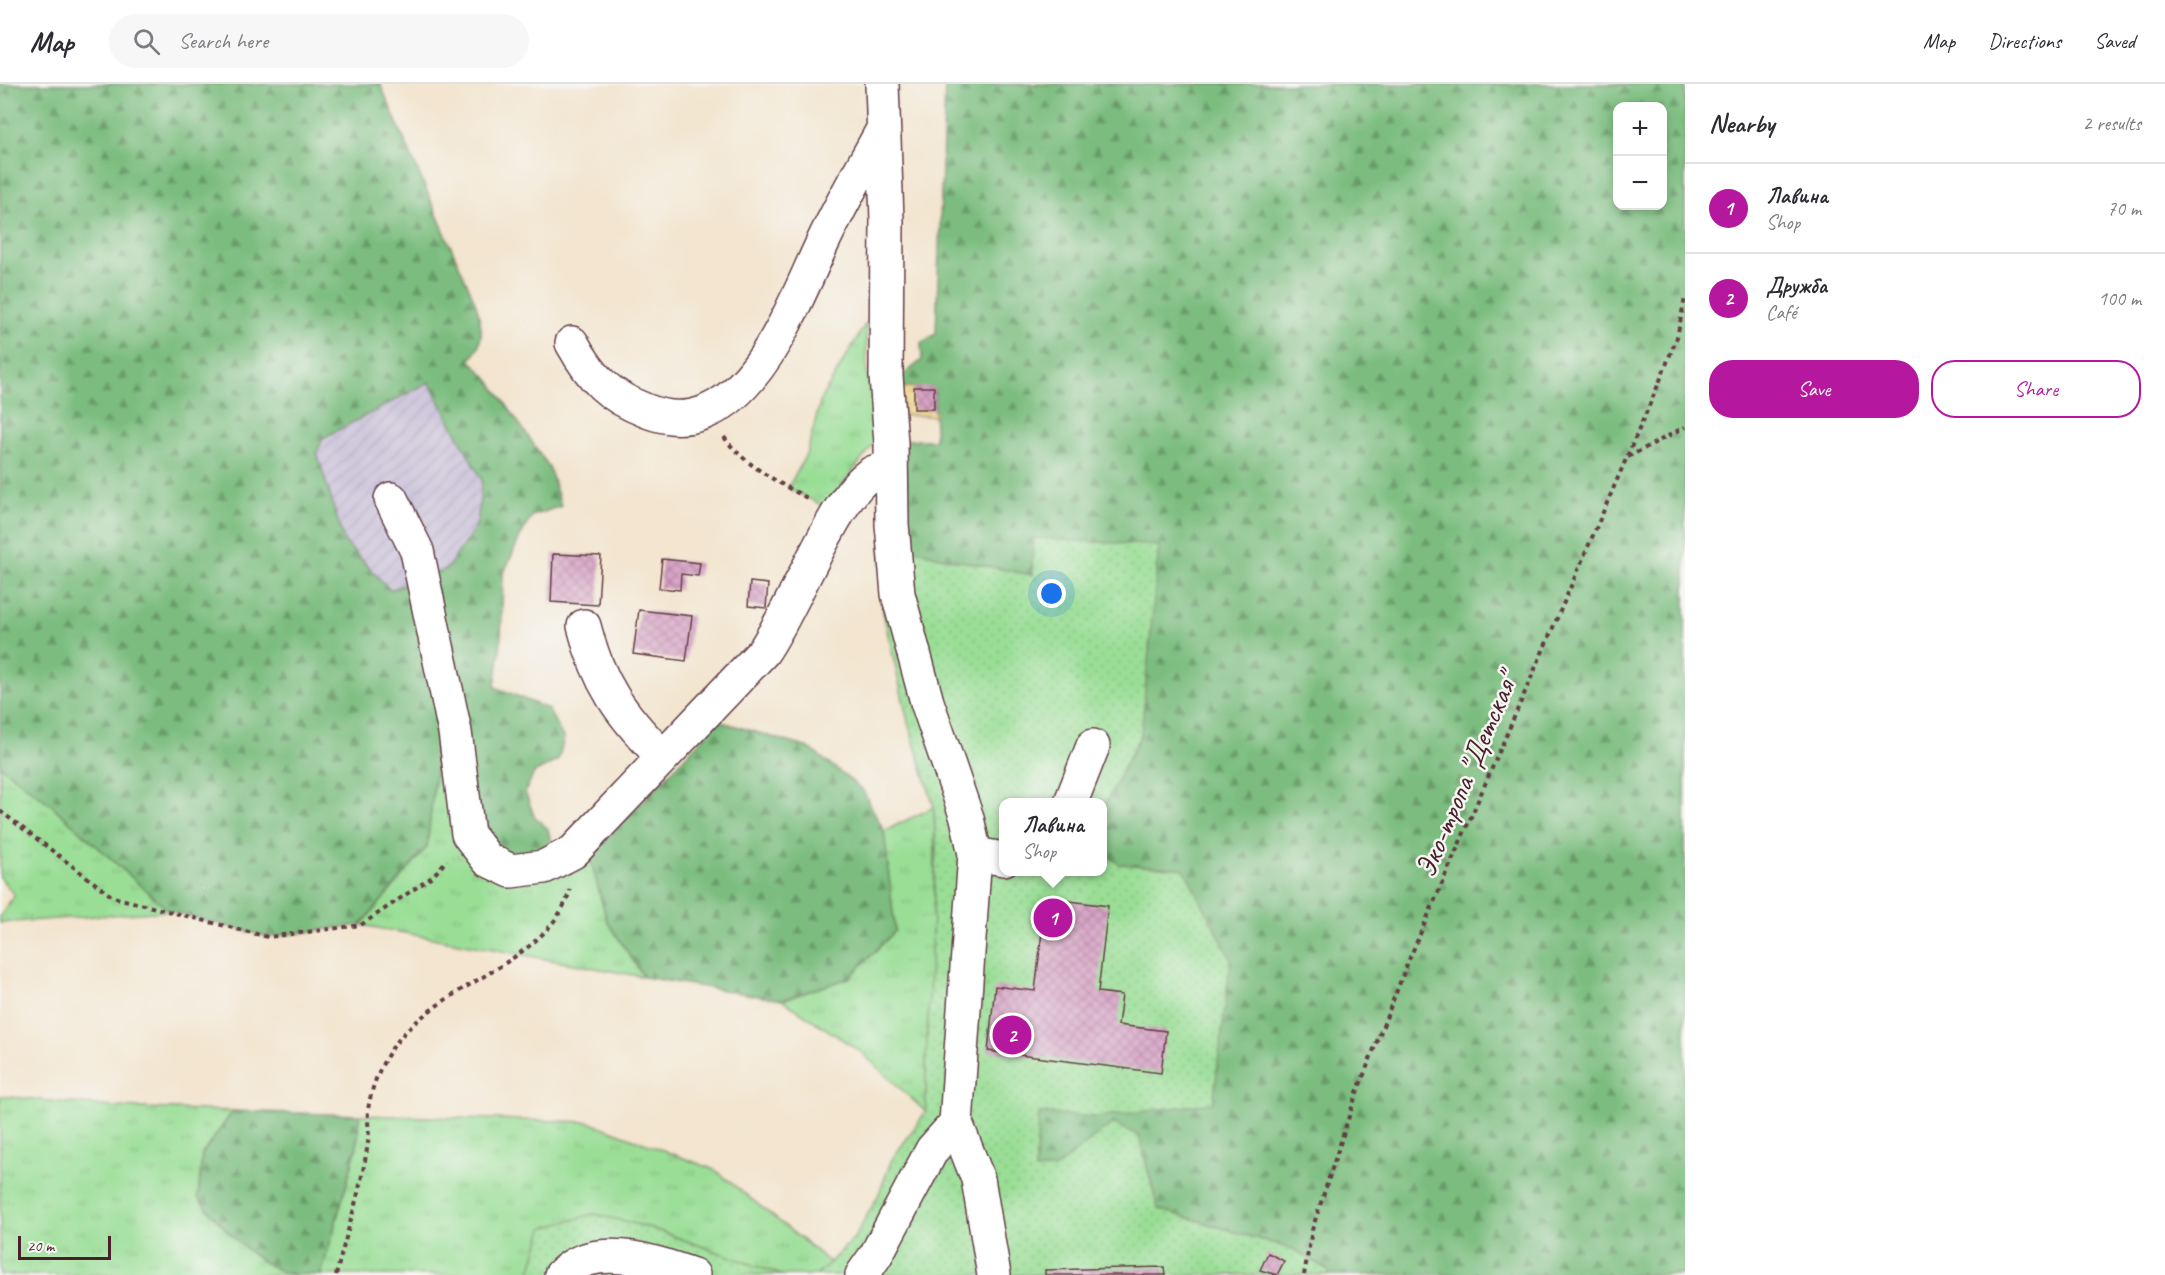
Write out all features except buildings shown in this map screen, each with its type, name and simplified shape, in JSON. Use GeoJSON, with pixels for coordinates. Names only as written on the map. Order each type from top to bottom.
{"type":"FeatureCollection","features":[{"type":"Feature","properties":{"kind":"street"},"geometry":{"type":"LineString","coordinates":[[882,84],[887,220],[886,376],[898,594],[927,702],[967,818],[989,856],[956,1123],[978,1179],[994,1275]]}},
{"type":"Feature","properties":{"kind":"street"},"geometry":{"type":"LineString","coordinates":[[572,343],[598,384],[626,403],[657,415],[677,418],[707,411],[737,391],[758,367],[800,297],[835,218],[882,131]]}},
{"type":"Feature","properties":{"kind":"street"},"geometry":{"type":"LineString","coordinates":[[392,500],[417,551],[455,732],[468,834],[488,860],[511,871],[544,867],[573,852],[763,652],[779,630],[838,512],[862,481],[890,455]]}},
{"type":"Feature","properties":{"kind":"street"},"geometry":{"type":"LineString","coordinates":[[584,626],[591,655],[614,702],[636,730],[662,756]]}},
{"type":"Feature","properties":{"kind":"street"},"geometry":{"type":"LineString","coordinates":[[1072,798],[1092,746]]}},
{"type":"Feature","properties":{"kind":"street"},"geometry":{"type":"LineString","coordinates":[[862,1275],[881,1245],[932,1150],[956,1123]]}},
{"type":"Feature","properties":{"kind":"street"},"geometry":{"type":"LineString","coordinates":[[561,1275],[573,1264],[606,1257],[654,1262],[693,1275]]}},
{"type":"Feature","properties":{"kind":"path","name":"Эко-тропа \"Детская\""},"geometry":{"type":"LineString","coordinates":[[1304,1275],[1312,1230],[1356,1095],[1408,962],[1585,550],[1628,457],[1677,337],[1685,298]]}},
{"type":"Feature","properties":{"kind":"path"},"geometry":{"type":"LineString","coordinates":[[707,411],[732,448],[788,488]]}},
{"type":"Feature","properties":{"kind":"path"},"geometry":{"type":"LineString","coordinates":[[1628,457],[1685,427]]}},
{"type":"Feature","properties":{"kind":"path"},"geometry":{"type":"LineString","coordinates":[[0,812],[113,897],[268,938],[361,925],[432,877],[468,834]]}},
{"type":"Feature","properties":{"kind":"path"},"geometry":{"type":"LineString","coordinates":[[336,1275],[369,1141],[371,1100],[383,1062],[414,1022],[469,984],[526,950],[550,929],[564,910],[571,887],[573,852]]}},
{"type":"Feature","properties":{"kind":"shaded area"},"geometry":{"type":"Polygon","coordinates":[[[429,381],[482,480],[477,525],[447,569],[390,590],[344,541],[317,453],[323,438],[429,381]]]}},
{"type":"Feature","properties":{"kind":"green space"},"geometry":{"type":"Polygon","coordinates":[[[0,84],[380,84],[476,304],[481,339],[470,360],[490,381],[549,467],[561,506],[532,516],[503,575],[501,642],[495,687],[548,709],[564,739],[558,760],[534,773],[525,792],[534,816],[548,829],[552,846],[518,860],[468,834],[438,748],[427,847],[361,925],[268,937],[169,911],[50,804],[0,766],[0,84]],[[429,382],[323,438],[317,453],[344,541],[390,590],[447,569],[477,525],[482,480],[429,382]]]}},
{"type":"Feature","properties":{"kind":"green space"},"geometry":{"type":"Polygon","coordinates":[[[945,84],[1685,84],[1685,1275],[1328,1275],[1328,1270],[1292,1249],[1158,1209],[1139,1136],[1113,1123],[1054,1169],[1035,1170],[1039,1113],[1095,1117],[1184,869],[1119,864],[1107,856],[1107,800],[1141,734],[1034,538],[1032,575],[939,557],[908,547],[904,440],[935,440],[934,388],[902,388],[902,376],[922,360],[921,343],[936,334],[945,84]]]}},
{"type":"Feature","properties":{"kind":"green space"},"geometry":{"type":"Polygon","coordinates":[[[866,323],[867,374],[876,407],[877,440],[825,507],[788,488],[807,453],[821,399],[866,323]]]}},
{"type":"Feature","properties":{"kind":"green space"},"geometry":{"type":"Polygon","coordinates":[[[1033,538],[1159,546],[1141,734],[1107,800],[1107,798],[999,798],[999,876],[1107,876],[1107,856],[1119,864],[1184,869],[1231,959],[1213,1103],[1095,1117],[1039,1113],[1035,1170],[1054,1169],[1113,1123],[1139,1136],[1158,1209],[1292,1249],[1328,1270],[1328,1275],[817,1275],[854,1238],[878,1196],[892,1159],[926,1112],[926,1058],[936,851],[934,807],[908,722],[883,612],[881,545],[908,547],[939,557],[1032,575],[1033,538]]]}},
{"type":"Feature","properties":{"kind":"green space"},"geometry":{"type":"Polygon","coordinates":[[[719,721],[809,748],[862,789],[884,831],[895,931],[849,978],[782,1000],[644,977],[607,921],[590,857],[719,721]]]}},
{"type":"Feature","properties":{"kind":"green space"},"geometry":{"type":"Polygon","coordinates":[[[438,746],[468,834],[590,857],[607,921],[644,977],[361,925],[427,847],[438,746]]]}},
{"type":"Feature","properties":{"kind":"green space"},"geometry":{"type":"Polygon","coordinates":[[[0,766],[50,804],[169,911],[0,923],[0,917],[14,895],[0,877],[0,766]]]}},
{"type":"Feature","properties":{"kind":"green space"},"geometry":{"type":"Polygon","coordinates":[[[934,807],[935,845],[926,1112],[860,1051],[782,1000],[849,978],[895,931],[884,831],[934,807]]]}},
{"type":"Feature","properties":{"kind":"green space"},"geometry":{"type":"Polygon","coordinates":[[[0,1096],[113,1107],[233,1111],[203,1154],[275,1267],[296,1275],[0,1275],[0,1096]]]}},
{"type":"Feature","properties":{"kind":"green space"},"geometry":{"type":"Polygon","coordinates":[[[233,1111],[359,1115],[357,1146],[321,1275],[297,1275],[268,1265],[242,1245],[198,1198],[202,1154],[233,1111]]]}},
{"type":"Feature","properties":{"kind":"green space"},"geometry":{"type":"Polygon","coordinates":[[[359,1115],[589,1122],[715,1170],[831,1263],[817,1275],[781,1275],[648,1227],[594,1214],[544,1228],[529,1275],[321,1275],[357,1146],[359,1115]]]}},
{"type":"Feature","properties":{"kind":"green space"},"geometry":{"type":"Polygon","coordinates":[[[594,1214],[648,1227],[781,1275],[529,1275],[543,1228],[594,1214]]]}},
{"type":"Feature","properties":{"kind":"sand"},"geometry":{"type":"Polygon","coordinates":[[[914,387],[914,409],[934,409],[935,416],[903,415],[902,388],[914,387]]]}},
{"type":"Feature","properties":{"kind":"place","name":"Лавина"},"geometry":{"type":"Point","coordinates":[1053,918]}},
{"type":"Feature","properties":{"kind":"place","name":"Дружба"},"geometry":{"type":"Point","coordinates":[1012,1035]}}]}
